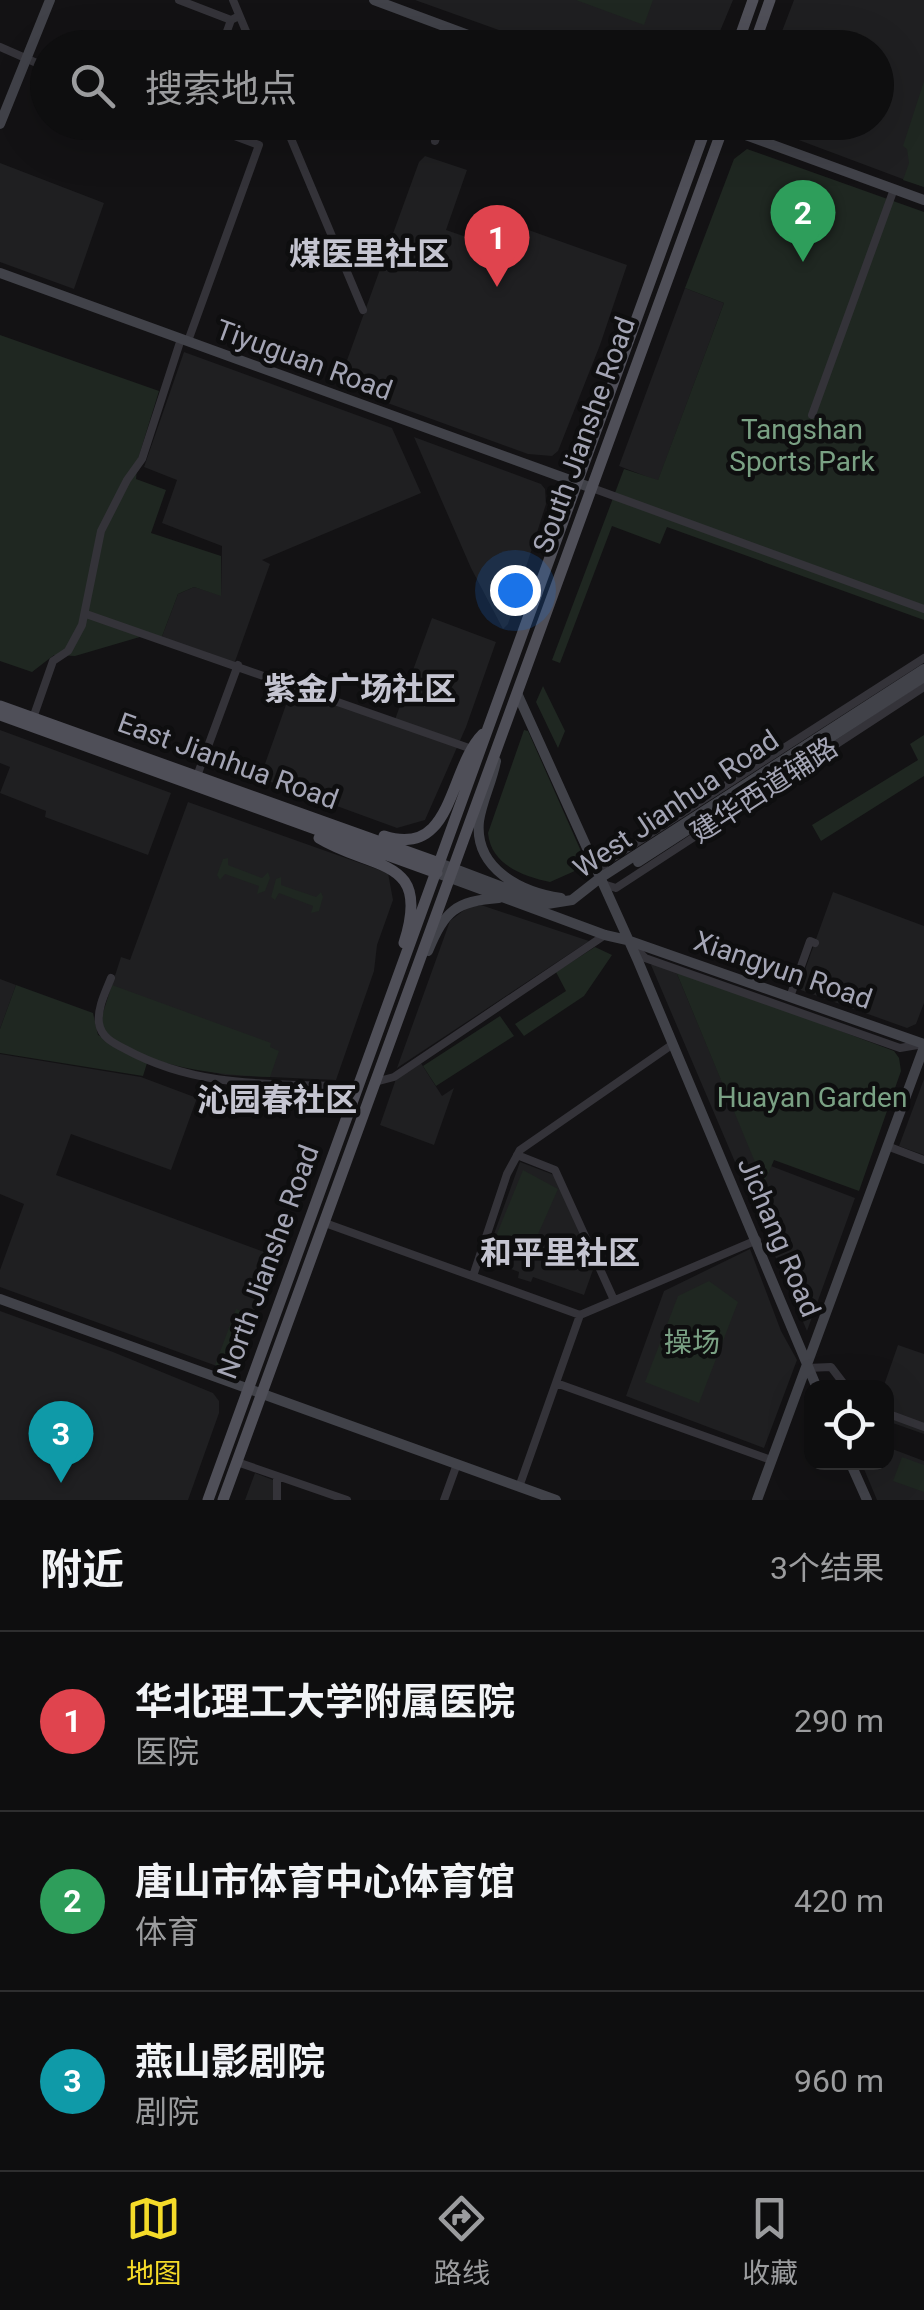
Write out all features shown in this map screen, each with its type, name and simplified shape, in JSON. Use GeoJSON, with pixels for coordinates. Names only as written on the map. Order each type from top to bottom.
{"type":"FeatureCollection","features":[{"type":"Feature","properties":{"kind":"main road"},"geometry":{"type":"LineString","coordinates":[[743,30],[754,0]]}},
{"type":"Feature","properties":{"kind":"main road"},"geometry":{"type":"LineString","coordinates":[[759,30],[770,0]]}},
{"type":"Feature","properties":{"kind":"main road","name":"South Jianshe Road"},"geometry":{"type":"LineString","coordinates":[[438,868],[702,140]]}},
{"type":"Feature","properties":{"kind":"main road","name":"South Jianshe Road"},"geometry":{"type":"LineString","coordinates":[[451,873],[719,140]]}},
{"type":"Feature","properties":{"kind":"main road","name":"East Jianhua Road"},"geometry":{"type":"LineString","coordinates":[[0,706],[198,776],[301,820]]}},
{"type":"Feature","properties":{"kind":"main road","name":"East Jianhua Road"},"geometry":{"type":"LineString","coordinates":[[0,715],[438,868]]}},
{"type":"Feature","properties":{"kind":"main road"},"geometry":{"type":"LineString","coordinates":[[301,820],[333,818],[394,839],[427,833],[443,818],[469,748],[486,730]]}},
{"type":"Feature","properties":{"kind":"main road"},"geometry":{"type":"LineString","coordinates":[[301,820],[334,847],[390,867],[407,887],[413,914],[385,1017]]}},
{"type":"Feature","properties":{"kind":"main road","name":"North Jianshe Road"},"geometry":{"type":"LineString","coordinates":[[208,1500],[438,868]]}},
{"type":"Feature","properties":{"kind":"main road","name":"North Jianshe Road"},"geometry":{"type":"LineString","coordinates":[[223,1500],[451,873]]}},
{"type":"Feature","properties":{"kind":"street"},"geometry":{"type":"LineString","coordinates":[[38,30],[50,0]]}},
{"type":"Feature","properties":{"kind":"street"},"geometry":{"type":"LineString","coordinates":[[179,0],[235,18]]}},
{"type":"Feature","properties":{"kind":"street"},"geometry":{"type":"LineString","coordinates":[[233,0],[235,18],[242,30]]}},
{"type":"Feature","properties":{"kind":"street"},"geometry":{"type":"LineString","coordinates":[[374,0],[443,30]]}},
{"type":"Feature","properties":{"kind":"street"},"geometry":{"type":"LineString","coordinates":[[230,30],[235,18]]}},
{"type":"Feature","properties":{"kind":"street"},"geometry":{"type":"LineString","coordinates":[[0,47],[30,61]]}},
{"type":"Feature","properties":{"kind":"street"},"geometry":{"type":"LineString","coordinates":[[0,124],[30,50]]}},
{"type":"Feature","properties":{"kind":"street"},"geometry":{"type":"LineString","coordinates":[[32,718],[53,661],[68,652],[86,614],[91,568],[101,531],[142,459],[260,145],[246,140]]}},
{"type":"Feature","properties":{"kind":"street"},"geometry":{"type":"LineString","coordinates":[[292,140],[363,310]]}},
{"type":"Feature","properties":{"kind":"street"},"geometry":{"type":"LineString","coordinates":[[763,140],[924,200]]}},
{"type":"Feature","properties":{"kind":"street"},"geometry":{"type":"LineString","coordinates":[[812,416],[894,190]]}},
{"type":"Feature","properties":{"kind":"street","name":"Tiyuguan Road"},"geometry":{"type":"LineString","coordinates":[[0,274],[592,488]]}},
{"type":"Feature","properties":{"kind":"street"},"geometry":{"type":"LineString","coordinates":[[592,488],[924,609]]}},
{"type":"Feature","properties":{"kind":"street"},"geometry":{"type":"LineString","coordinates":[[86,614],[469,748]]}},
{"type":"Feature","properties":{"kind":"street","name":"建华西道辅路"},"geometry":{"type":"LineString","coordinates":[[924,658],[605,864],[598,883],[616,888],[924,686]]}},
{"type":"Feature","properties":{"kind":"street"},"geometry":{"type":"LineString","coordinates":[[198,776],[238,665]]}},
{"type":"Feature","properties":{"kind":"street","name":"West Jianhua Road"},"geometry":{"type":"LineString","coordinates":[[438,868],[547,904],[572,900],[924,668]]}},
{"type":"Feature","properties":{"kind":"street","name":"West Jianhua Road"},"geometry":{"type":"LineString","coordinates":[[598,883],[924,677]]}},
{"type":"Feature","properties":{"kind":"street"},"geometry":{"type":"LineString","coordinates":[[516,693],[598,883]]}},
{"type":"Feature","properties":{"kind":"street"},"geometry":{"type":"LineString","coordinates":[[500,739],[480,817],[484,854],[500,874],[516,884],[572,900]]}},
{"type":"Feature","properties":{"kind":"street","name":"West Jianhua Road"},"geometry":{"type":"LineString","coordinates":[[451,873],[505,898],[627,940]]}},
{"type":"Feature","properties":{"kind":"street","name":"Jichang Road"},"geometry":{"type":"LineString","coordinates":[[598,883],[611,901],[813,1380]]}},
{"type":"Feature","properties":{"kind":"street"},"geometry":{"type":"LineString","coordinates":[[400,1014],[448,914],[474,900],[505,898]]}},
{"type":"Feature","properties":{"kind":"street"},"geometry":{"type":"LineString","coordinates":[[376,1082],[394,1076],[620,924]]}},
{"type":"Feature","properties":{"kind":"street"},"geometry":{"type":"LineString","coordinates":[[627,940],[646,958],[882,1042],[900,1048],[924,1045],[757,1500]]}},
{"type":"Feature","properties":{"kind":"street","name":"Xiangyun Road"},"geometry":{"type":"LineString","coordinates":[[627,940],[924,1045]]}},
{"type":"Feature","properties":{"kind":"street"},"geometry":{"type":"LineString","coordinates":[[790,997],[810,941],[814,942]]}},
{"type":"Feature","properties":{"kind":"street"},"geometry":{"type":"LineString","coordinates":[[111,978],[100,1010],[101,1030],[108,1040],[153,1065],[212,1080],[359,1087]]}},
{"type":"Feature","properties":{"kind":"street"},"geometry":{"type":"LineString","coordinates":[[472,1276],[517,1155],[672,1044]]}},
{"type":"Feature","properties":{"kind":"street"},"geometry":{"type":"LineString","coordinates":[[887,1146],[924,1160]]}},
{"type":"Feature","properties":{"kind":"street"},"geometry":{"type":"LineString","coordinates":[[517,1155],[555,1170],[614,1300]]}},
{"type":"Feature","properties":{"kind":"street"},"geometry":{"type":"LineString","coordinates":[[325,1223],[580,1315],[757,1240]]}},
{"type":"Feature","properties":{"kind":"street"},"geometry":{"type":"LineString","coordinates":[[0,1299],[556,1500]]}},
{"type":"Feature","properties":{"kind":"street"},"geometry":{"type":"LineString","coordinates":[[519,1486],[580,1315]]}},
{"type":"Feature","properties":{"kind":"street"},"geometry":{"type":"LineString","coordinates":[[807,1368],[831,1367],[841,1380]]}},
{"type":"Feature","properties":{"kind":"street"},"geometry":{"type":"LineString","coordinates":[[556,1383],[772,1460]]}},
{"type":"Feature","properties":{"kind":"street"},"geometry":{"type":"LineString","coordinates":[[894,1416],[924,1427]]}},
{"type":"Feature","properties":{"kind":"street"},"geometry":{"type":"LineString","coordinates":[[237,1462],[348,1500]]}},
{"type":"Feature","properties":{"kind":"street"},"geometry":{"type":"LineString","coordinates":[[444,1500],[457,1464]]}},
{"type":"Feature","properties":{"kind":"street"},"geometry":{"type":"LineString","coordinates":[[854,1470],[867,1500]]}},
{"type":"Feature","properties":{"kind":"street"},"geometry":{"type":"LineString","coordinates":[[276,1477],[277,1500]]}},
{"type":"Feature","properties":{"kind":"shaded area"},"geometry":{"type":"Polygon","coordinates":[[[415,0],[733,0],[720,30],[499,30],[415,0]]]}},
{"type":"Feature","properties":{"kind":"shaded area"},"geometry":{"type":"Polygon","coordinates":[[[794,0],[924,0],[924,187],[799,140],[894,140],[894,30],[783,30],[794,0]]]}},
{"type":"Feature","properties":{"kind":"shaded area"},"geometry":{"type":"Polygon","coordinates":[[[425,156],[467,170],[446,230],[478,241],[489,216],[627,265],[600,345],[558,451],[552,456],[528,454],[338,385],[419,162],[425,156]]]}},
{"type":"Feature","properties":{"kind":"shaded area"},"geometry":{"type":"Polygon","coordinates":[[[0,163],[104,203],[74,289],[0,262],[0,163]]]}},
{"type":"Feature","properties":{"kind":"shaded area"},"geometry":{"type":"Polygon","coordinates":[[[685,288],[724,303],[658,481],[619,466],[685,288]]]}},
{"type":"Feature","properties":{"kind":"shaded area"},"geometry":{"type":"Polygon","coordinates":[[[184,352],[392,428],[421,493],[262,560],[270,564],[233,667],[161,639],[178,594],[194,587],[221,595],[222,546],[162,523],[177,480],[144,467],[184,352]]]}},
{"type":"Feature","properties":{"kind":"shaded area"},"geometry":{"type":"Polygon","coordinates":[[[414,437],[541,484],[545,489],[546,504],[508,624],[503,629],[471,568],[414,437]]]}},
{"type":"Feature","properties":{"kind":"shaded area"},"geometry":{"type":"Polygon","coordinates":[[[432,618],[496,642],[466,727],[425,820],[397,828],[260,778],[292,688],[393,725],[432,618]]]}},
{"type":"Feature","properties":{"kind":"shaded area"},"geometry":{"type":"Polygon","coordinates":[[[0,730],[171,793],[148,855],[45,817],[46,811],[0,793],[10,767],[0,763],[0,730]]]}},
{"type":"Feature","properties":{"kind":"shaded area"},"geometry":{"type":"Polygon","coordinates":[[[188,802],[388,873],[393,900],[377,945],[374,971],[336,1080],[225,1075],[155,1059],[102,1016],[121,957],[130,960],[188,802]]]}},
{"type":"Feature","properties":{"kind":"shaded area"},"geometry":{"type":"Polygon","coordinates":[[[833,892],[924,926],[924,1003],[916,1024],[907,1028],[798,989],[833,892]]]}},
{"type":"Feature","properties":{"kind":"shaded area"},"geometry":{"type":"Polygon","coordinates":[[[481,905],[589,941],[397,1068],[450,921],[468,907],[481,905]]]}},
{"type":"Feature","properties":{"kind":"shaded area"},"geometry":{"type":"Polygon","coordinates":[[[656,962],[675,969],[764,1182],[771,1166],[855,1198],[807,1331],[651,965],[656,962]]]}},
{"type":"Feature","properties":{"kind":"shaded area"},"geometry":{"type":"Polygon","coordinates":[[[0,979],[16,985],[0,1029],[0,979]]]}},
{"type":"Feature","properties":{"kind":"shaded area"},"geometry":{"type":"Polygon","coordinates":[[[0,1054],[141,1077],[197,1098],[171,1170],[71,1134],[56,1175],[275,1256],[231,1366],[225,1369],[0,1287],[0,1270],[24,1204],[0,1194],[0,1054]]]}},
{"type":"Feature","properties":{"kind":"shaded area"},"geometry":{"type":"Polygon","coordinates":[[[419,1060],[442,1096],[454,1088],[434,1145],[380,1125],[397,1076],[419,1060]]]}},
{"type":"Feature","properties":{"kind":"shaded area"},"geometry":{"type":"Polygon","coordinates":[[[924,1079],[924,1155],[899,1146],[924,1079]]]}},
{"type":"Feature","properties":{"kind":"shaded area"},"geometry":{"type":"Polygon","coordinates":[[[520,1162],[554,1175],[594,1267],[584,1295],[533,1277],[531,1282],[518,1278],[519,1272],[485,1259],[520,1162]]]}},
{"type":"Feature","properties":{"kind":"shaded area"},"geometry":{"type":"Polygon","coordinates":[[[750,1249],[781,1331],[797,1360],[764,1448],[626,1396],[664,1291],[750,1249]]]}},
{"type":"Feature","properties":{"kind":"shaded area"},"geometry":{"type":"Polygon","coordinates":[[[0,1311],[213,1393],[219,1401],[219,1413],[188,1500],[0,1500],[0,1311]]]}},
{"type":"Feature","properties":{"kind":"shaded area"},"geometry":{"type":"Polygon","coordinates":[[[898,1345],[924,1354],[924,1434],[894,1423],[894,1380],[886,1380],[898,1345]]]}},
{"type":"Feature","properties":{"kind":"shaded area"},"geometry":{"type":"Polygon","coordinates":[[[894,1450],[924,1461],[924,1500],[877,1500],[864,1470],[894,1470],[894,1450]]]}},
{"type":"Feature","properties":{"kind":"shaded area"},"geometry":{"type":"Polygon","coordinates":[[[255,1473],[273,1480],[273,1500],[245,1500],[255,1473]]]}},
{"type":"Feature","properties":{"kind":"green space"},"geometry":{"type":"Polygon","coordinates":[[[576,0],[653,0],[644,25],[576,0]]]}},
{"type":"Feature","properties":{"kind":"green space"},"geometry":{"type":"Polygon","coordinates":[[[924,81],[924,187],[903,180],[909,163],[903,146],[924,81]]]}},
{"type":"Feature","properties":{"kind":"green space","name":"Tangshan Sports Park"},"geometry":{"type":"Polygon","coordinates":[[[747,149],[924,212],[924,620],[667,527],[660,544],[612,526],[560,663],[552,660],[624,469],[658,480],[724,303],[685,288],[734,159],[747,149]]]}},
{"type":"Feature","properties":{"kind":"green space"},"geometry":{"type":"Polygon","coordinates":[[[0,335],[159,391],[138,459],[136,479],[166,490],[151,533],[221,556],[221,596],[194,587],[178,594],[161,639],[150,634],[75,656],[54,655],[32,672],[0,661],[0,335]]]}},
{"type":"Feature","properties":{"kind":"green space"},"geometry":{"type":"Polygon","coordinates":[[[543,686],[565,731],[558,748],[536,702],[543,686]]]}},
{"type":"Feature","properties":{"kind":"green space"},"geometry":{"type":"Polygon","coordinates":[[[524,730],[528,731],[584,858],[577,870],[550,882],[519,872],[502,861],[490,844],[488,833],[524,730]]]}},
{"type":"Feature","properties":{"kind":"green space"},"geometry":{"type":"Polygon","coordinates":[[[924,735],[924,776],[821,841],[812,825],[918,760],[910,744],[924,735]]]}},
{"type":"Feature","properties":{"kind":"green space"},"geometry":{"type":"Polygon","coordinates":[[[228,858],[228,865],[262,878],[268,872],[265,891],[257,894],[259,886],[225,874],[220,880],[217,875],[223,859],[228,858]]]}},
{"type":"Feature","properties":{"kind":"green space"},"geometry":{"type":"Polygon","coordinates":[[[281,877],[281,885],[316,897],[321,892],[319,911],[311,913],[313,906],[279,893],[275,900],[271,897],[276,879],[281,877]]]}},
{"type":"Feature","properties":{"kind":"green space"},"geometry":{"type":"Polygon","coordinates":[[[595,947],[612,955],[584,996],[524,1036],[515,1024],[566,991],[556,972],[595,947]]]}},
{"type":"Feature","properties":{"kind":"green space","name":"Huayan Garden"},"geometry":{"type":"Polygon","coordinates":[[[675,969],[894,1051],[901,1071],[859,1191],[774,1160],[764,1184],[675,969]]]}},
{"type":"Feature","properties":{"kind":"green space"},"geometry":{"type":"Polygon","coordinates":[[[16,985],[93,1013],[98,1035],[147,1063],[143,1076],[0,1053],[0,1029],[16,985]]]}},
{"type":"Feature","properties":{"kind":"green space"},"geometry":{"type":"Polygon","coordinates":[[[112,985],[271,1043],[270,1047],[279,1051],[270,1077],[182,1067],[119,1043],[103,1030],[102,1016],[112,985]]]}},
{"type":"Feature","properties":{"kind":"green space"},"geometry":{"type":"Polygon","coordinates":[[[500,1016],[514,1036],[436,1086],[423,1066],[500,1016]]]}},
{"type":"Feature","properties":{"kind":"green space"},"geometry":{"type":"Polygon","coordinates":[[[523,1170],[558,1189],[532,1248],[496,1236],[523,1170]]]}},
{"type":"Feature","properties":{"kind":"green space","name":"操场"},"geometry":{"type":"Polygon","coordinates":[[[709,1281],[738,1302],[699,1403],[645,1382],[678,1296],[709,1281]]]}},
{"type":"Feature","properties":{"kind":"green space"},"geometry":{"type":"Polygon","coordinates":[[[236,1309],[253,1315],[235,1362],[225,1369],[215,1365],[236,1309]]]}},
{"type":"Feature","properties":{"kind":"green space"},"geometry":{"type":"Polygon","coordinates":[[[902,1457],[924,1465],[924,1492],[893,1481],[902,1457]]]}},
{"type":"Feature","properties":{"kind":"place","name":"唐山市体育中心体育馆"},"geometry":{"type":"Point","coordinates":[803,262]}},
{"type":"Feature","properties":{"kind":"place","name":"华北理工大学附属医院"},"geometry":{"type":"Point","coordinates":[497,287]}},
{"type":"Feature","properties":{"kind":"place","name":"燕山影剧院"},"geometry":{"type":"Point","coordinates":[61,1483]}},
{"type":"Feature","properties":{"kind":"district","name":"煤医里社区"},"geometry":{"type":"Point","coordinates":[369,254]}},
{"type":"Feature","properties":{"kind":"district","name":"紫金广场社区"},"geometry":{"type":"Point","coordinates":[360,689]}},
{"type":"Feature","properties":{"kind":"district","name":"沁园春社区"},"geometry":{"type":"Point","coordinates":[277,1100]}},
{"type":"Feature","properties":{"kind":"district","name":"和平里社区"},"geometry":{"type":"Point","coordinates":[560,1253]}}]}
